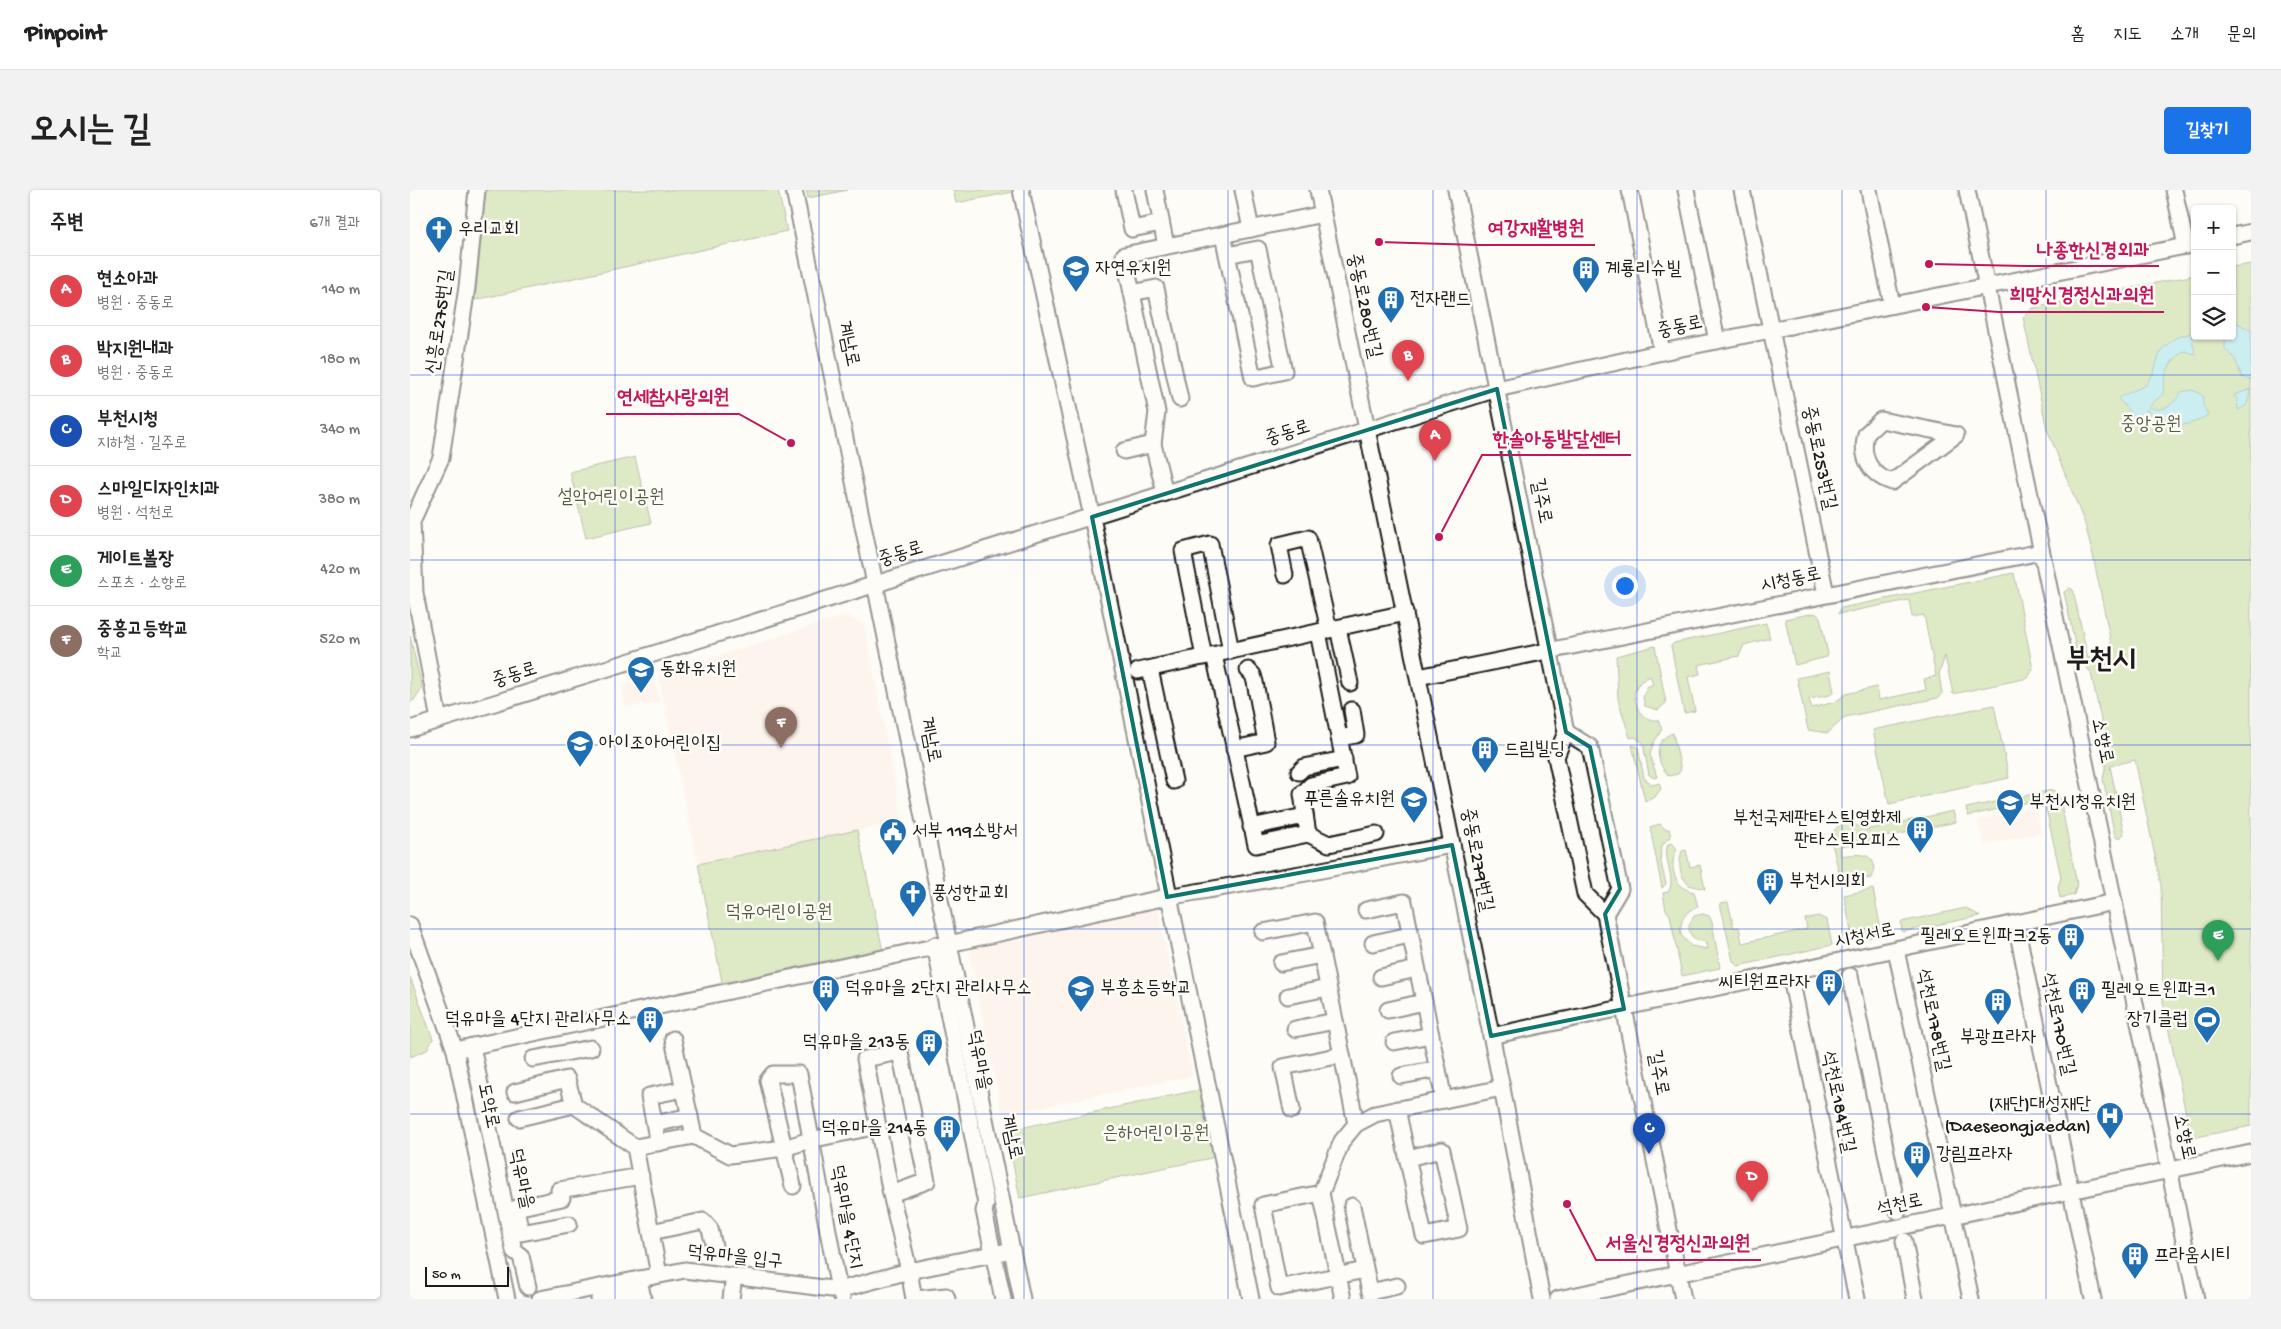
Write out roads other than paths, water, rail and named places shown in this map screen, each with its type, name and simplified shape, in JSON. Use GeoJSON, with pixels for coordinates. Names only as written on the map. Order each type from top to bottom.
{"type":"FeatureCollection","features":[{"type":"Feature","properties":{"kind":"street","name":"신흥로275번길"},"geometry":{"type":"LineString","coordinates":[[439,720],[415,593],[412,521],[441,458],[467,287],[478,190]]}},
{"type":"Feature","properties":{"kind":"street","name":"계남로"},"geometry":{"type":"LineString","coordinates":[[794,190],[877,584],[942,944],[1022,1299]]}},
{"type":"Feature","properties":{"kind":"street"},"geometry":{"type":"LineString","coordinates":[[1021,190],[1092,517],[1167,897],[1251,1299]]}},
{"type":"Feature","properties":{"kind":"street"},"geometry":{"type":"LineString","coordinates":[[1124,190],[1132,229],[1161,223]]}},
{"type":"Feature","properties":{"kind":"street"},"geometry":{"type":"LineString","coordinates":[[1155,190],[1166,246]]}},
{"type":"Feature","properties":{"kind":"street"},"geometry":{"type":"LineString","coordinates":[[1243,190],[1251,229]]}},
{"type":"Feature","properties":{"kind":"street","name":"중동로280번길"},"geometry":{"type":"LineString","coordinates":[[1318,190],[1368,430]]}},
{"type":"Feature","properties":{"kind":"street","name":"길주로"},"geometry":{"type":"LineString","coordinates":[[1456,190],[1566,732]]}},
{"type":"Feature","properties":{"kind":"street"},"geometry":{"type":"LineString","coordinates":[[1630,190],[1662,352]]}},
{"type":"Feature","properties":{"kind":"street"},"geometry":{"type":"LineString","coordinates":[[1686,190],[1717,341]]}},
{"type":"Feature","properties":{"kind":"street","name":"중동로253번길"},"geometry":{"type":"LineString","coordinates":[[1742,190],[1826,594]]}},
{"type":"Feature","properties":{"kind":"street"},"geometry":{"type":"LineString","coordinates":[[1868,190],[1892,305]]}},
{"type":"Feature","properties":{"kind":"street","name":"소향로"},"geometry":{"type":"LineString","coordinates":[[1967,190],[2196,1299]]}},
{"type":"Feature","properties":{"kind":"street"},"geometry":{"type":"LineString","coordinates":[[2174,190],[2190,245]]}},
{"type":"Feature","properties":{"kind":"street"},"geometry":{"type":"LineString","coordinates":[[1165,493],[1153,444],[1157,412],[1124,255],[1323,214]]}},
{"type":"Feature","properties":{"kind":"street"},"geometry":{"type":"LineString","coordinates":[[2236,235],[2251,232]]}},
{"type":"Feature","properties":{"kind":"street"},"geometry":{"type":"LineString","coordinates":[[1223,235],[1227,255],[1252,378],[1284,371],[1258,249],[1227,255]]}},
{"type":"Feature","properties":{"kind":"street","name":"중동로"},"geometry":{"type":"LineString","coordinates":[[410,729],[1092,517],[1497,388],[1662,352],[2190,245]]}},
{"type":"Feature","properties":{"kind":"street"},"geometry":{"type":"LineString","coordinates":[[1132,293],[1156,288],[1180,400]]}},
{"type":"Feature","properties":{"kind":"street"},"geometry":{"type":"LineString","coordinates":[[1882,420],[1956,435],[1892,482],[1880,478],[1867,462],[1864,442],[1866,434],[1882,420]]}},
{"type":"Feature","properties":{"kind":"street","name":"중동로279번길"},"geometry":{"type":"LineString","coordinates":[[1368,430],[1502,1088],[1542,1299]]}},
{"type":"Feature","properties":{"kind":"street"},"geometry":{"type":"LineString","coordinates":[[1124,451],[1153,444]]}},
{"type":"Feature","properties":{"kind":"street"},"geometry":{"type":"LineString","coordinates":[[1285,575],[1279,545],[1308,538],[1328,630],[1339,738],[1347,777],[1311,785],[1302,794],[1308,834]]}},
{"type":"Feature","properties":{"kind":"street"},"geometry":{"type":"LineString","coordinates":[[1231,651],[1210,544],[1183,551],[1234,749],[1256,845],[1308,834],[1329,844],[1376,834]]}},
{"type":"Feature","properties":{"kind":"street","name":"시청동로"},"geometry":{"type":"LineString","coordinates":[[1418,677],[2041,552]]}},
{"type":"Feature","properties":{"kind":"street"},"geometry":{"type":"LineString","coordinates":[[1174,781],[1144,670],[1405,613]]}},
{"type":"Feature","properties":{"kind":"street"},"geometry":{"type":"LineString","coordinates":[[1328,630],[1350,683]]}},
{"type":"Feature","properties":{"kind":"street"},"geometry":{"type":"LineString","coordinates":[[1234,749],[1266,742],[1255,682],[1253,675],[1248,670]]}},
{"type":"Feature","properties":{"kind":"street"},"geometry":{"type":"LineString","coordinates":[[1339,738],[1356,735],[1352,710]]}},
{"type":"Feature","properties":{"kind":"street"},"geometry":{"type":"LineString","coordinates":[[1566,732],[1590,746],[1620,889],[1605,914],[1585,894],[1556,757],[1566,732]]}},
{"type":"Feature","properties":{"kind":"street"},"geometry":{"type":"LineString","coordinates":[[1299,772],[1304,767],[1344,759]]}},
{"type":"Feature","properties":{"kind":"street"},"geometry":{"type":"LineString","coordinates":[[1251,827],[1305,816]]}},
{"type":"Feature","properties":{"kind":"street"},"geometry":{"type":"LineString","coordinates":[[455,1050],[1167,897],[1452,845]]}},
{"type":"Feature","properties":{"kind":"street"},"geometry":{"type":"LineString","coordinates":[[1366,910],[1404,902],[1444,1100]]}},
{"type":"Feature","properties":{"kind":"street","name":"시청서로"},"geometry":{"type":"LineString","coordinates":[[1491,1036],[1624,1009],[2114,902]]}},
{"type":"Feature","properties":{"kind":"street","name":"길주로"},"geometry":{"type":"LineString","coordinates":[[1605,914],[1683,1299]]}},
{"type":"Feature","properties":{"kind":"street"},"geometry":{"type":"LineString","coordinates":[[1263,932],[1315,922],[1356,1124]]}},
{"type":"Feature","properties":{"kind":"street","name":"석천로170번길"},"geometry":{"type":"LineString","coordinates":[[2016,924],[2093,1299]]}},
{"type":"Feature","properties":{"kind":"street","name":"도약로"},"geometry":{"type":"LineString","coordinates":[[410,925],[455,1050],[507,1299]]}},
{"type":"Feature","properties":{"kind":"street"},"geometry":{"type":"LineString","coordinates":[[1373,943],[1410,935]]}},
{"type":"Feature","properties":{"kind":"street","name":"덕유마을"},"geometry":{"type":"LineString","coordinates":[[942,944],[986,1204],[984,1211],[1003,1299]]}},
{"type":"Feature","properties":{"kind":"street","name":"석천로178번길"},"geometry":{"type":"LineString","coordinates":[[1896,950],[1970,1299]]}},
{"type":"Feature","properties":{"kind":"street"},"geometry":{"type":"LineString","coordinates":[[1281,963],[1322,955]]}},
{"type":"Feature","properties":{"kind":"street"},"geometry":{"type":"LineString","coordinates":[[1381,977],[1418,969]]}},
{"type":"Feature","properties":{"kind":"street","name":"석천로184번길"},"geometry":{"type":"LineString","coordinates":[[1790,973],[1794,1026],[1845,1238],[1857,1299]]}},
{"type":"Feature","properties":{"kind":"street"},"geometry":{"type":"LineString","coordinates":[[1850,976],[1898,1211]]}},
{"type":"Feature","properties":{"kind":"street"},"geometry":{"type":"LineString","coordinates":[[1288,996],[1328,988]]}},
{"type":"Feature","properties":{"kind":"street"},"geometry":{"type":"LineString","coordinates":[[1388,1010],[1424,1002]]}},
{"type":"Feature","properties":{"kind":"street"},"geometry":{"type":"LineString","coordinates":[[1295,1029],[1335,1021]]}},
{"type":"Feature","properties":{"kind":"street"},"geometry":{"type":"LineString","coordinates":[[1394,1042],[1431,1035]]}},
{"type":"Feature","properties":{"kind":"street"},"geometry":{"type":"LineString","coordinates":[[673,1039],[694,1136]]}},
{"type":"Feature","properties":{"kind":"street","name":"덕유마을"},"geometry":{"type":"LineString","coordinates":[[472,1046],[514,1251],[521,1256],[528,1287]]}},
{"type":"Feature","properties":{"kind":"street"},"geometry":{"type":"LineString","coordinates":[[532,1059],[591,1048]]}},
{"type":"Feature","properties":{"kind":"street"},"geometry":{"type":"LineString","coordinates":[[891,1194],[927,1181],[900,1052],[865,1059],[891,1194],[915,1299],[946,1296],[947,1299]]}},
{"type":"Feature","properties":{"kind":"street"},"geometry":{"type":"LineString","coordinates":[[559,1054],[564,1080],[567,1080],[574,1105],[635,1147],[694,1136],[730,1155],[784,1148],[810,1140],[878,1126]]}},
{"type":"Feature","properties":{"kind":"street"},"geometry":{"type":"LineString","coordinates":[[1292,1110],[1283,1067],[1342,1055]]}},
{"type":"Feature","properties":{"kind":"street"},"geometry":{"type":"LineString","coordinates":[[1401,1076],[1438,1069]]}},
{"type":"Feature","properties":{"kind":"street","name":"덕유마을 4단지"},"geometry":{"type":"LineString","coordinates":[[793,1186],[768,1080],[773,1074],[799,1074],[810,1140],[841,1294],[908,1272],[1012,1250]]}},
{"type":"Feature","properties":{"kind":"street"},"geometry":{"type":"LineString","coordinates":[[515,1092],[564,1080]]}},
{"type":"Feature","properties":{"kind":"street"},"geometry":{"type":"LineString","coordinates":[[1343,1299],[1321,1193],[1342,1141],[1356,1124],[1375,1114],[1502,1088]]}},
{"type":"Feature","properties":{"kind":"street"},"geometry":{"type":"LineString","coordinates":[[658,1143],[649,1096],[684,1089]]}},
{"type":"Feature","properties":{"kind":"street"},"geometry":{"type":"LineString","coordinates":[[519,1118],[574,1105]]}},
{"type":"Feature","properties":{"kind":"street"},"geometry":{"type":"LineString","coordinates":[[1397,1109],[1407,1158],[1424,1236],[1459,1229],[1442,1150],[1407,1158]]}},
{"type":"Feature","properties":{"kind":"street"},"geometry":{"type":"LineString","coordinates":[[654,1124],[690,1116]]}},
{"type":"Feature","properties":{"kind":"street"},"geometry":{"type":"LineString","coordinates":[[635,1147],[659,1275]]}},
{"type":"Feature","properties":{"kind":"street","name":"석천로"},"geometry":{"type":"LineString","coordinates":[[1558,1299],[2251,1153]]}},
{"type":"Feature","properties":{"kind":"street"},"geometry":{"type":"LineString","coordinates":[[569,1224],[521,1233],[516,1208],[562,1198],[560,1190],[640,1176]]}},
{"type":"Feature","properties":{"kind":"street"},"geometry":{"type":"LineString","coordinates":[[1321,1193],[1263,1205],[1279,1288],[1365,1270]]}},
{"type":"Feature","properties":{"kind":"street"},"geometry":{"type":"LineString","coordinates":[[1352,1206],[1370,1292],[1397,1286]]}},
{"type":"Feature","properties":{"kind":"street"},"geometry":{"type":"LineString","coordinates":[[651,1232],[703,1221],[710,1229],[714,1246]]}},
{"type":"Feature","properties":{"kind":"street"},"geometry":{"type":"LineString","coordinates":[[1904,1241],[1915,1299]]}},
{"type":"Feature","properties":{"kind":"street","name":"덕유마을 입구"},"geometry":{"type":"LineString","coordinates":[[540,1299],[685,1270],[734,1276],[815,1293],[841,1294]]}},
{"type":"Feature","properties":{"kind":"street"},"geometry":{"type":"LineString","coordinates":[[731,1299],[734,1276]]}},
{"type":"Feature","properties":{"kind":"street"},"geometry":{"type":"LineString","coordinates":[[599,1299],[636,1296],[639,1279]]}},
{"type":"Feature","properties":{"kind":"water"},"geometry":{"type":"Polygon","coordinates":[[[2236,324],[2251,331],[2251,380],[2242,377],[2235,359],[2225,349],[2225,340],[2236,340],[2236,324]]]}},
{"type":"Feature","properties":{"kind":"water"},"geometry":{"type":"Polygon","coordinates":[[[2191,333],[2195,354],[2184,351],[2174,360],[2164,380],[2163,394],[2148,407],[2158,409],[2167,407],[2172,404],[2181,392],[2193,390],[2203,396],[2203,405],[2208,415],[2184,425],[2171,425],[2159,420],[2159,418],[2153,416],[2146,409],[2137,421],[2118,398],[2146,385],[2153,374],[2161,350],[2175,338],[2191,333]]]}},
{"type":"Feature","properties":{"kind":"water"},"geometry":{"type":"Polygon","coordinates":[[[2251,389],[2246,406],[2238,410],[2237,399],[2234,395],[2251,389]]]}},
{"type":"Feature","properties":{"kind":"place","name":"여강재활병원"},"geometry":{"type":"Point","coordinates":[1379,242]}},
{"type":"Feature","properties":{"kind":"place","name":"우리교회"},"geometry":{"type":"Point","coordinates":[439,254]}},
{"type":"Feature","properties":{"kind":"place","name":"나종한신경외과"},"geometry":{"type":"Point","coordinates":[1929,264]}},
{"type":"Feature","properties":{"kind":"place","name":"자연유치원"},"geometry":{"type":"Point","coordinates":[1076,293]}},
{"type":"Feature","properties":{"kind":"place","name":"계룡리슈빌"},"geometry":{"type":"Point","coordinates":[1586,294]}},
{"type":"Feature","properties":{"kind":"place","name":"희망신경정신과의원"},"geometry":{"type":"Point","coordinates":[1926,307]}},
{"type":"Feature","properties":{"kind":"place","name":"전자랜드"},"geometry":{"type":"Point","coordinates":[1391,324]}},
{"type":"Feature","properties":{"kind":"place","name":"박지원내과"},"geometry":{"type":"Point","coordinates":[1408,381]}},
{"type":"Feature","properties":{"kind":"place","name":"연세참사랑의원"},"geometry":{"type":"Point","coordinates":[791,443]}},
{"type":"Feature","properties":{"kind":"place","name":"현소아과"},"geometry":{"type":"Point","coordinates":[1435,461]}},
{"type":"Feature","properties":{"kind":"place","name":"한솔아동발달센터"},"geometry":{"type":"Point","coordinates":[1439,537]}},
{"type":"Feature","properties":{"kind":"place","name":"동화유치원"},"geometry":{"type":"Point","coordinates":[641,694]}},
{"type":"Feature","properties":{"kind":"place","name":"중흥고등학교"},"geometry":{"type":"Point","coordinates":[781,748]}},
{"type":"Feature","properties":{"kind":"place","name":"아이조아어린이집"},"geometry":{"type":"Point","coordinates":[580,768]}},
{"type":"Feature","properties":{"kind":"place","name":"드림빌딩"},"geometry":{"type":"Point","coordinates":[1485,774]}},
{"type":"Feature","properties":{"kind":"place","name":"푸른솔유치원"},"geometry":{"type":"Point","coordinates":[1414,824]}},
{"type":"Feature","properties":{"kind":"place","name":"부천시청유치원"},"geometry":{"type":"Point","coordinates":[2010,827]}},
{"type":"Feature","properties":{"kind":"place","name":"부천국제판타스틱영화제 판타스틱오피스"},"geometry":{"type":"Point","coordinates":[1920,854]}},
{"type":"Feature","properties":{"kind":"place","name":"서부 119소방서"},"geometry":{"type":"Point","coordinates":[893,856]}},
{"type":"Feature","properties":{"kind":"place","name":"부천시의회"},"geometry":{"type":"Point","coordinates":[1770,906]}},
{"type":"Feature","properties":{"kind":"place","name":"풍성한교회"},"geometry":{"type":"Point","coordinates":[913,918]}},
{"type":"Feature","properties":{"kind":"place","name":"필레오트윈파크2동"},"geometry":{"type":"Point","coordinates":[2071,961]}},
{"type":"Feature","properties":{"kind":"place","name":"게이트볼장"},"geometry":{"type":"Point","coordinates":[2218,961]}},
{"type":"Feature","properties":{"kind":"place","name":"씨티원프라자"},"geometry":{"type":"Point","coordinates":[1829,1007]}},
{"type":"Feature","properties":{"kind":"place","name":"덕유마을 2단지 관리사무소"},"geometry":{"type":"Point","coordinates":[826,1013]}},
{"type":"Feature","properties":{"kind":"place","name":"부흥초등학교"},"geometry":{"type":"Point","coordinates":[1081,1013]}},
{"type":"Feature","properties":{"kind":"place","name":"필레오트윈파크1"},"geometry":{"type":"Point","coordinates":[2082,1015]}},
{"type":"Feature","properties":{"kind":"place","name":"부광프라자"},"geometry":{"type":"Point","coordinates":[1998,1026]}},
{"type":"Feature","properties":{"kind":"place","name":"덕유마을 4단지 관리사무소"},"geometry":{"type":"Point","coordinates":[650,1044]}},
{"type":"Feature","properties":{"kind":"place","name":"장기클럽"},"geometry":{"type":"Point","coordinates":[2207,1044]}},
{"type":"Feature","properties":{"kind":"place","name":"덕유마을 213동"},"geometry":{"type":"Point","coordinates":[929,1067]}},
{"type":"Feature","properties":{"kind":"place","name":"(재단)대성재단 (Daeseongjaedan)"},"geometry":{"type":"Point","coordinates":[2110,1140]}},
{"type":"Feature","properties":{"kind":"place","name":"덕유마을 214동"},"geometry":{"type":"Point","coordinates":[947,1153]}},
{"type":"Feature","properties":{"kind":"place","name":"부천시청"},"geometry":{"type":"Point","coordinates":[1649,1154]}},
{"type":"Feature","properties":{"kind":"place","name":"강림프라자"},"geometry":{"type":"Point","coordinates":[1917,1179]}},
{"type":"Feature","properties":{"kind":"place","name":"스마일디자인치과"},"geometry":{"type":"Point","coordinates":[1752,1202]}},
{"type":"Feature","properties":{"kind":"place","name":"서울신경정신과의원"},"geometry":{"type":"Point","coordinates":[1567,1204]}},
{"type":"Feature","properties":{"kind":"place","name":"프라움시티"},"geometry":{"type":"Point","coordinates":[2135,1280]}},
{"type":"Feature","properties":{"kind":"district","name":"부천시"},"geometry":{"type":"Point","coordinates":[2101,662]}},
{"type":"Feature","properties":{"kind":"park label","name":"중앙공원"},"geometry":{"type":"Point","coordinates":[2151,425]}},
{"type":"Feature","properties":{"kind":"park label","name":"설악어린이공원"},"geometry":{"type":"Point","coordinates":[611,498]}},
{"type":"Feature","properties":{"kind":"park label","name":"덕유어린이공원"},"geometry":{"type":"Point","coordinates":[779,913]}},
{"type":"Feature","properties":{"kind":"park label","name":"은하어린이공원"},"geometry":{"type":"Point","coordinates":[1156,1134]}}]}
